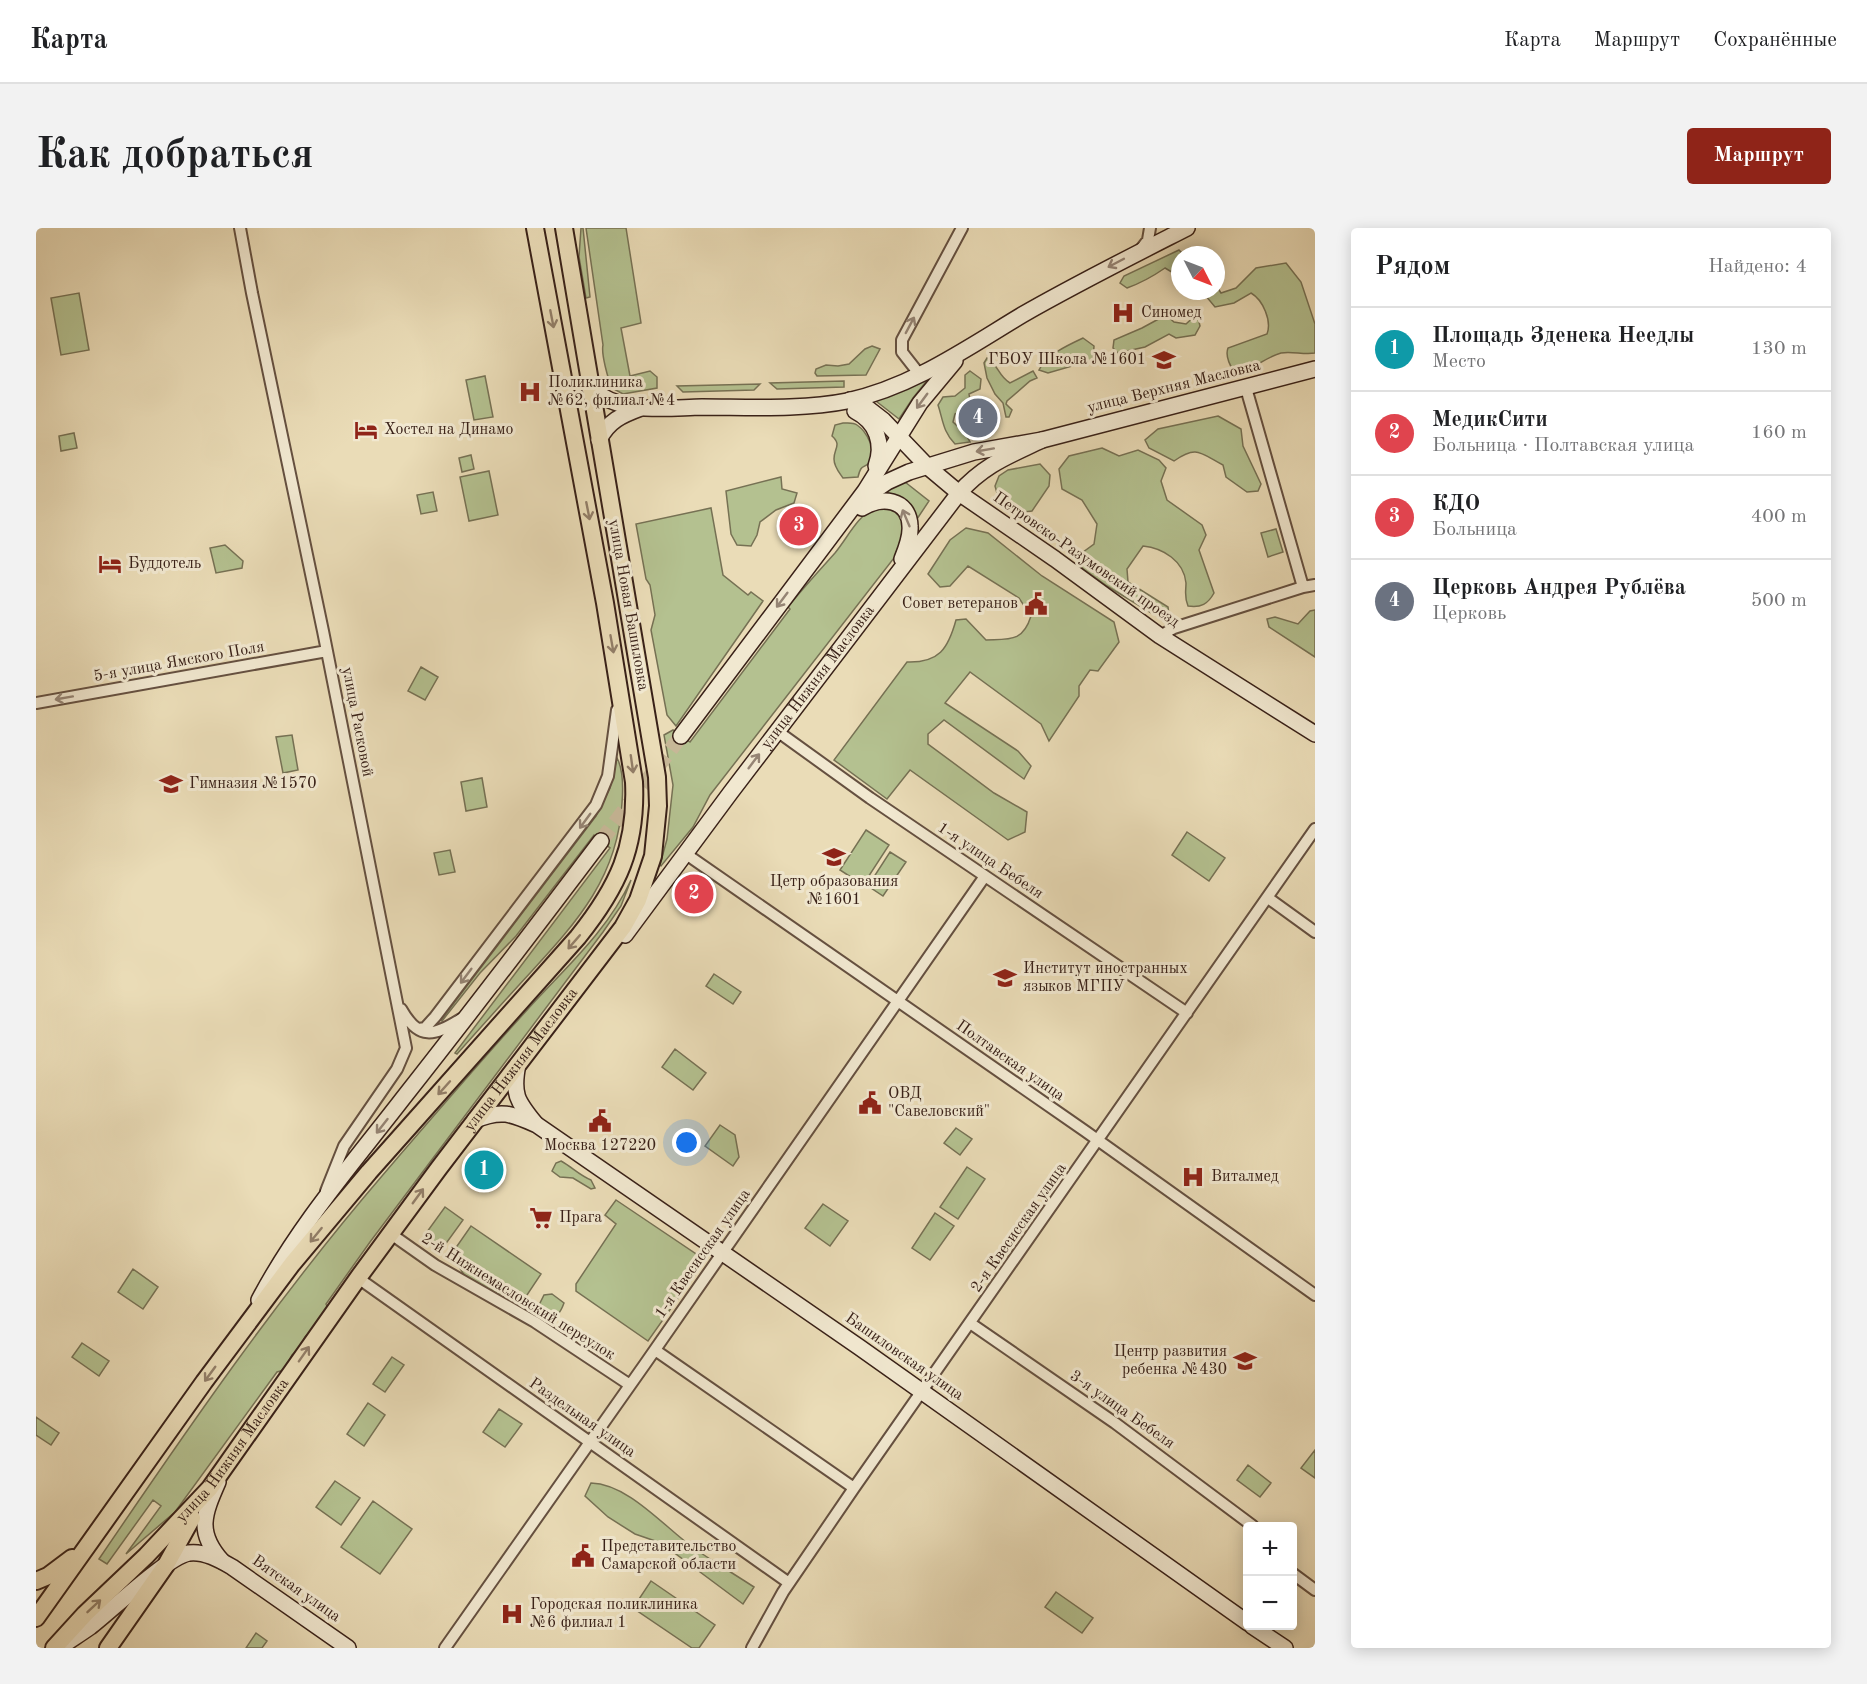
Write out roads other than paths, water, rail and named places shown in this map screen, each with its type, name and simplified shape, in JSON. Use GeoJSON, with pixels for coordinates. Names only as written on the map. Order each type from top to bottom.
{"type":"FeatureCollection","features":[{"type":"Feature","properties":{"kind":"main road","name":"улица Новая Башиловка"},"geometry":{"type":"LineString","coordinates":[[535,228],[619,685]]}},
{"type":"Feature","properties":{"kind":"main road","name":"улица Новая Башиловка"},"geometry":{"type":"LineString","coordinates":[[564,228],[589,387],[657,777],[658,806],[653,856],[638,900],[623,927],[592,969]]}},
{"type":"Feature","properties":{"kind":"main road"},"geometry":{"type":"LineString","coordinates":[[36,1618],[244,1326],[328,1219],[596,915],[624,862],[632,836],[635,808],[634,782],[619,685]]}},
{"type":"Feature","properties":{"kind":"main road","name":"улица Нижняя Масловка"},"geometry":{"type":"LineString","coordinates":[[54,1648],[210,1488],[358,1278],[592,969]]}},
{"type":"Feature","properties":{"kind":"main road"},"geometry":{"type":"LineString","coordinates":[[108,1648],[166,1565],[210,1488]]}},
{"type":"Feature","properties":{"kind":"main road"},"geometry":{"type":"LineString","coordinates":[[36,1581],[48,1576],[77,1554],[105,1522]]}},
{"type":"Feature","properties":{"kind":"street","name":"улица Расковой"},"geometry":{"type":"LineString","coordinates":[[240,228],[406,1048],[403,1057],[344,1146],[321,1202]]}},
{"type":"Feature","properties":{"kind":"street"},"geometry":{"type":"LineString","coordinates":[[920,375],[902,352],[902,340],[962,228]]}},
{"type":"Feature","properties":{"kind":"street"},"geometry":{"type":"LineString","coordinates":[[1137,252],[1148,240],[1150,228]]}},
{"type":"Feature","properties":{"kind":"street"},"geometry":{"type":"LineString","coordinates":[[589,387],[607,400],[641,408],[829,404],[850,400],[920,375],[1060,294],[1187,228]]}},
{"type":"Feature","properties":{"kind":"street"},"geometry":{"type":"LineString","coordinates":[[681,736],[860,498],[927,394],[968,348]]}},
{"type":"Feature","properties":{"kind":"street","name":"улица Верхняя Масловка"},"geometry":{"type":"LineString","coordinates":[[860,498],[897,477],[974,452],[1042,440],[1315,369]]}},
{"type":"Feature","properties":{"kind":"street"},"geometry":{"type":"LineString","coordinates":[[1246,388],[1303,587]]}},
{"type":"Feature","properties":{"kind":"street","name":"Петровско-Разумовский проезд"},"geometry":{"type":"LineString","coordinates":[[850,400],[870,409],[928,467],[959,493],[1056,559],[1160,636],[1315,734]]}},
{"type":"Feature","properties":{"kind":"street"},"geometry":{"type":"LineString","coordinates":[[829,404],[850,408],[860,414],[867,419],[878,437],[880,447],[877,462],[860,498]]}},
{"type":"Feature","properties":{"kind":"street"},"geometry":{"type":"LineString","coordinates":[[599,440],[607,425],[641,408]]}},
{"type":"Feature","properties":{"kind":"street","name":"улица Верхняя Масловка"},"geometry":{"type":"LineString","coordinates":[[959,493],[985,468],[1042,440]]}},
{"type":"Feature","properties":{"kind":"street","name":"улица Нижняя Масловка"},"geometry":{"type":"LineString","coordinates":[[592,969],[621,940],[959,493]]}},
{"type":"Feature","properties":{"kind":"street"},"geometry":{"type":"LineString","coordinates":[[835,531],[871,502],[886,500],[901,507],[909,518],[910,532],[897,573]]}},
{"type":"Feature","properties":{"kind":"street"},"geometry":{"type":"LineString","coordinates":[[1160,636],[1174,628],[1315,585]]}},
{"type":"Feature","properties":{"kind":"street","name":"5-я улица Ямского Поля"},"geometry":{"type":"LineString","coordinates":[[36,703],[327,651]]}},
{"type":"Feature","properties":{"kind":"street"},"geometry":{"type":"LineString","coordinates":[[419,1029],[425,1028],[435,1017],[596,805],[605,786],[612,757],[619,685]]}},
{"type":"Feature","properties":{"kind":"street","name":"1-я улица Бебеля"},"geometry":{"type":"LineString","coordinates":[[777,731],[862,793],[1187,1013]]}},
{"type":"Feature","properties":{"kind":"street","name":"2-я Квесисская улица"},"geometry":{"type":"LineString","coordinates":[[752,1648],[789,1583],[854,1488],[1315,829]]}},
{"type":"Feature","properties":{"kind":"street"},"geometry":{"type":"LineString","coordinates":[[244,1326],[283,1257],[321,1202],[470,1013],[601,841]]}},
{"type":"Feature","properties":{"kind":"street","name":"Полтавская улица"},"geometry":{"type":"LineString","coordinates":[[686,854],[1099,1140],[1315,1295]]}},
{"type":"Feature","properties":{"kind":"street","name":"1-я Квесисская улица"},"geometry":{"type":"LineString","coordinates":[[445,1648],[985,876]]}},
{"type":"Feature","properties":{"kind":"street"},"geometry":{"type":"LineString","coordinates":[[1268,898],[1315,932]]}},
{"type":"Feature","properties":{"kind":"street"},"geometry":{"type":"LineString","coordinates":[[396,998],[407,1019],[419,1029],[429,1033],[436,1033],[470,1013]]}},
{"type":"Feature","properties":{"kind":"street","name":"Башиловская улица"},"geometry":{"type":"LineString","coordinates":[[518,1064],[515,1082],[517,1098],[537,1125]]}},
{"type":"Feature","properties":{"kind":"street","name":"Башиловская улица"},"geometry":{"type":"LineString","coordinates":[[476,1120],[502,1112],[537,1125],[922,1391],[1243,1619]]}},
{"type":"Feature","properties":{"kind":"street","name":"2-й Нижнемасловский переулок"},"geometry":{"type":"LineString","coordinates":[[391,1234],[435,1265],[535,1322],[630,1385]]}},
{"type":"Feature","properties":{"kind":"street","name":"Раздельная улица"},"geometry":{"type":"LineString","coordinates":[[358,1278],[789,1583]]}},
{"type":"Feature","properties":{"kind":"street","name":"3-я улица Бебеля"},"geometry":{"type":"LineString","coordinates":[[970,1323],[1124,1429],[1246,1522]]}},
{"type":"Feature","properties":{"kind":"street"},"geometry":{"type":"LineString","coordinates":[[655,1350],[854,1488]]}},
{"type":"Feature","properties":{"kind":"street","name":"Вятская улица"},"geometry":{"type":"LineString","coordinates":[[223,1469],[208,1505],[205,1529],[209,1546],[222,1561],[348,1648]]}},
{"type":"Feature","properties":{"kind":"street","name":"Вятская улица"},"geometry":{"type":"LineString","coordinates":[[59,1648],[166,1565],[188,1553],[205,1555],[222,1561]]}},
{"type":"Feature","properties":{"kind":"street"},"geometry":{"type":"LineString","coordinates":[[1297,1576],[1315,1590]]}},
{"type":"Feature","properties":{"kind":"street"},"geometry":{"type":"LineString","coordinates":[[1258,1630],[1285,1648]]}},
{"type":"Feature","properties":{"kind":"tunnel"},"geometry":{"type":"LineString","coordinates":[[601,841],[681,736]]}},
{"type":"Feature","properties":{"kind":"place","name":"Синомед"},"geometry":{"type":"Point","coordinates":[1123,313]}},
{"type":"Feature","properties":{"kind":"place","name":"ГБОУ Школа №1601"},"geometry":{"type":"Point","coordinates":[1164,360]}},
{"type":"Feature","properties":{"kind":"place","name":"Поликлиника №62, филиал №4"},"geometry":{"type":"Point","coordinates":[530,392]}},
{"type":"Feature","properties":{"kind":"place","name":"Церковь Андрея Рублёва"},"geometry":{"type":"Point","coordinates":[978,418]}},
{"type":"Feature","properties":{"kind":"place","name":"Хостел на Динамо"},"geometry":{"type":"Point","coordinates":[366,430]}},
{"type":"Feature","properties":{"kind":"place","name":"КДО"},"geometry":{"type":"Point","coordinates":[799,526]}},
{"type":"Feature","properties":{"kind":"place","name":"Буддотель"},"geometry":{"type":"Point","coordinates":[110,564]}},
{"type":"Feature","properties":{"kind":"place","name":"Совет ветеранов"},"geometry":{"type":"Point","coordinates":[1036,604]}},
{"type":"Feature","properties":{"kind":"place","name":"Гимназия №1570"},"geometry":{"type":"Point","coordinates":[171,784]}},
{"type":"Feature","properties":{"kind":"place","name":"Цетр образования №1601"},"geometry":{"type":"Point","coordinates":[834,857]}},
{"type":"Feature","properties":{"kind":"place","name":"МедикСити"},"geometry":{"type":"Point","coordinates":[694,894]}},
{"type":"Feature","properties":{"kind":"place","name":"Институт иностранных языков МГПУ"},"geometry":{"type":"Point","coordinates":[1005,978]}},
{"type":"Feature","properties":{"kind":"place","name":"ОВД \"Савеловский\""},"geometry":{"type":"Point","coordinates":[870,1103]}},
{"type":"Feature","properties":{"kind":"place","name":"Москва 127220"},"geometry":{"type":"Point","coordinates":[600,1121]}},
{"type":"Feature","properties":{"kind":"place","name":"Площадь Зденека Неедлы"},"geometry":{"type":"Point","coordinates":[484,1170]}},
{"type":"Feature","properties":{"kind":"place","name":"Виталмед"},"geometry":{"type":"Point","coordinates":[1193,1177]}},
{"type":"Feature","properties":{"kind":"place","name":"Прага"},"geometry":{"type":"Point","coordinates":[541,1218]}},
{"type":"Feature","properties":{"kind":"place","name":"Центр развития ребенка №430"},"geometry":{"type":"Point","coordinates":[1245,1361]}},
{"type":"Feature","properties":{"kind":"place","name":"Представительство Самарской области"},"geometry":{"type":"Point","coordinates":[583,1556]}},
{"type":"Feature","properties":{"kind":"place","name":"Городская поликлиника №6 филиал 1"},"geometry":{"type":"Point","coordinates":[512,1614]}}]}
